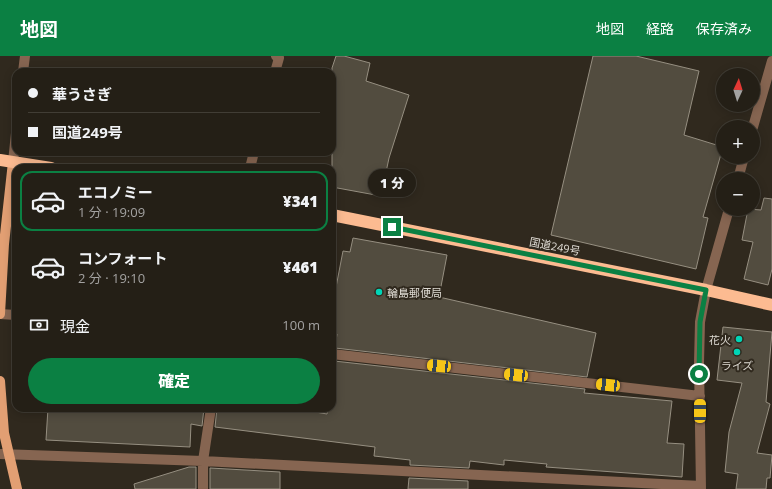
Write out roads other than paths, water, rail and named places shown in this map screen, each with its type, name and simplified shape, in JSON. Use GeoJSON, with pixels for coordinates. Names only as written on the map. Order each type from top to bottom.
{"type":"FeatureCollection","features":[{"type":"Feature","properties":{"kind":"highway"},"geometry":{"type":"LineString","coordinates":[[0,160],[26,164]]}},
{"type":"Feature","properties":{"kind":"highway","name":"国道249号"},"geometry":{"type":"LineString","coordinates":[[336,216],[706,290],[772,305]]}},
{"type":"Feature","properties":{"kind":"main road"},"geometry":{"type":"LineString","coordinates":[[0,314],[3,251],[12,171]]}},
{"type":"Feature","properties":{"kind":"main road"},"geometry":{"type":"LineString","coordinates":[[0,381],[4,454],[16,489]]}},
{"type":"Feature","properties":{"kind":"street"},"geometry":{"type":"LineString","coordinates":[[24,68],[25,56]]}},
{"type":"Feature","properties":{"kind":"street"},"geometry":{"type":"LineString","coordinates":[[276,56],[279,58],[277,68]]}},
{"type":"Feature","properties":{"kind":"street"},"geometry":{"type":"LineString","coordinates":[[755,120],[772,62]]}},
{"type":"Feature","properties":{"kind":"street"},"geometry":{"type":"LineString","coordinates":[[13,162],[14,156]]}},
{"type":"Feature","properties":{"kind":"street"},"geometry":{"type":"LineString","coordinates":[[4,454],[203,461],[701,488],[699,363],[700,322],[706,290],[727,216]]}},
{"type":"Feature","properties":{"kind":"street"},"geometry":{"type":"LineString","coordinates":[[0,314],[12,315]]}},
{"type":"Feature","properties":{"kind":"street"},"geometry":{"type":"LineString","coordinates":[[336,354],[700,396]]}},
{"type":"Feature","properties":{"kind":"street"},"geometry":{"type":"LineString","coordinates":[[202,489],[203,461],[210,412]]}},
{"type":"Feature","properties":{"kind":"place","name":"輪島郵便局"},"geometry":{"type":"Point","coordinates":[379,292]}},
{"type":"Feature","properties":{"kind":"place","name":"花火"},"geometry":{"type":"Point","coordinates":[739,339]}},
{"type":"Feature","properties":{"kind":"place","name":"ライズ"},"geometry":{"type":"Point","coordinates":[737,352]}}]}
